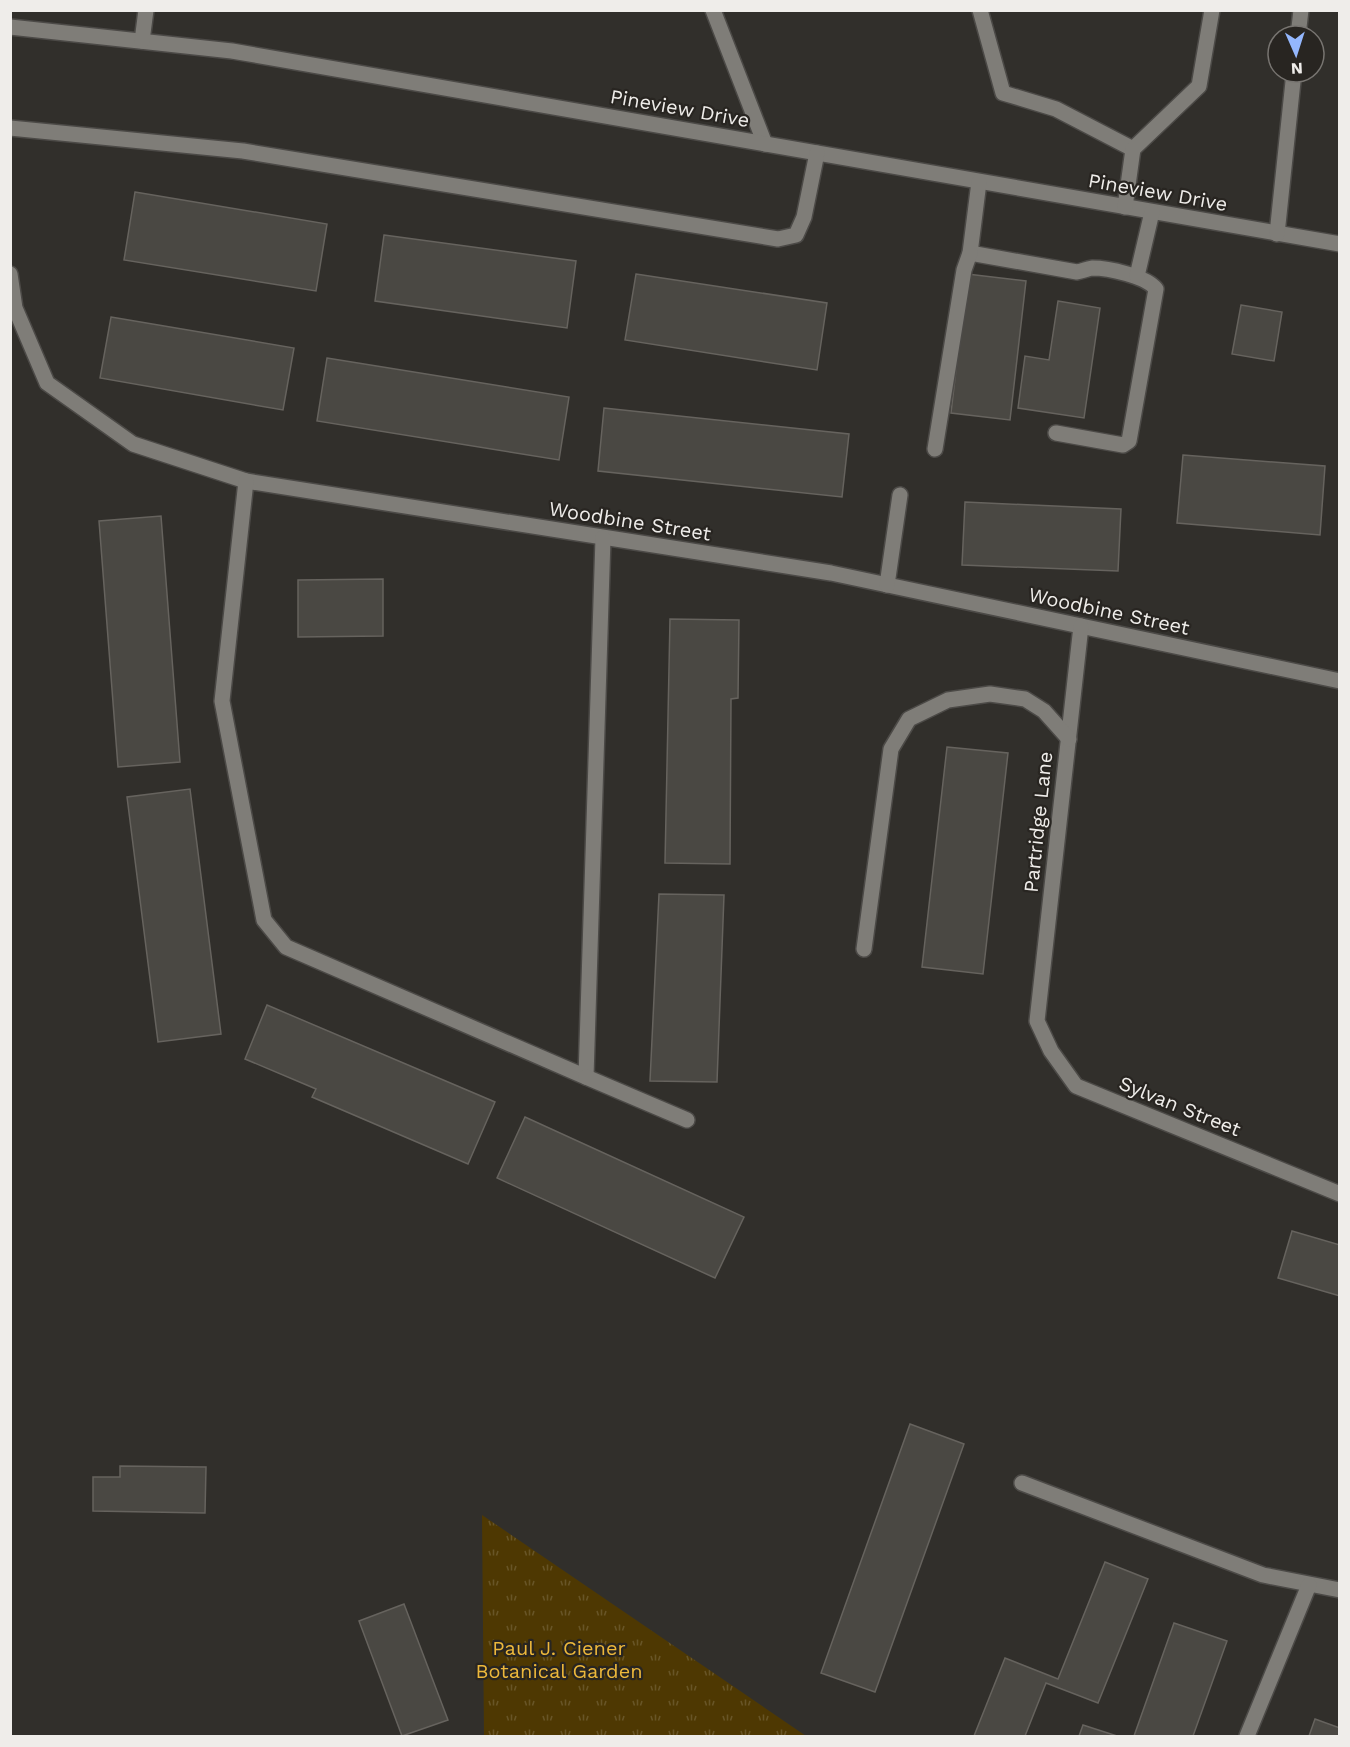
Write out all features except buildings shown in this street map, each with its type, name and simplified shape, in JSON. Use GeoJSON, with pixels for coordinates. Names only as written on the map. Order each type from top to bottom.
{"type":"FeatureCollection","features":[{"type":"Feature","properties":{"kind":"street"},"geometry":{"type":"LineString","coordinates":[[142,41],[146,10]]}},
{"type":"Feature","properties":{"kind":"street"},"geometry":{"type":"LineString","coordinates":[[713,10],[765,144]]}},
{"type":"Feature","properties":{"kind":"street"},"geometry":{"type":"LineString","coordinates":[[980,10],[1003,93],[1056,109],[1133,148]]}},
{"type":"Feature","properties":{"kind":"street"},"geometry":{"type":"LineString","coordinates":[[1125,207],[1133,148],[1198,86],[1212,10]]}},
{"type":"Feature","properties":{"kind":"street","name":"Pineview Drive"},"geometry":{"type":"LineString","coordinates":[[10,27],[232,51],[1340,244]]}},
{"type":"Feature","properties":{"kind":"street"},"geometry":{"type":"LineString","coordinates":[[1277,234],[1293,84]]}},
{"type":"Feature","properties":{"kind":"street"},"geometry":{"type":"LineString","coordinates":[[10,128],[243,151],[778,239],[796,235],[804,217],[817,153]]}},
{"type":"Feature","properties":{"kind":"street"},"geometry":{"type":"LineString","coordinates":[[935,449],[964,270],[970,253],[979,182]]}},
{"type":"Feature","properties":{"kind":"street"},"geometry":{"type":"LineString","coordinates":[[1137,276],[1152,212]]}},
{"type":"Feature","properties":{"kind":"street"},"geometry":{"type":"LineString","coordinates":[[970,253],[1077,272],[1092,268],[1137,276],[1152,283],[1156,289],[1129,441],[1123,445],[1056,434]]}},
{"type":"Feature","properties":{"kind":"street","name":"Woodbine Street"},"geometry":{"type":"LineString","coordinates":[[10,274],[15,308],[47,383],[133,444],[246,482],[831,573],[1340,681]]}},
{"type":"Feature","properties":{"kind":"street"},"geometry":{"type":"LineString","coordinates":[[246,482],[222,702],[264,920],[286,947],[687,1120]]}},
{"type":"Feature","properties":{"kind":"street"},"geometry":{"type":"LineString","coordinates":[[887,585],[900,495]]}},
{"type":"Feature","properties":{"kind":"street"},"geometry":{"type":"LineString","coordinates":[[585,1077],[603,538]]}},
{"type":"Feature","properties":{"kind":"street","name":"Partridge Lane"},"geometry":{"type":"LineString","coordinates":[[1037,1021],[1081,626]]}},
{"type":"Feature","properties":{"kind":"street"},"geometry":{"type":"LineString","coordinates":[[864,949],[891,749],[909,719],[948,700],[990,694],[1025,699],[1044,711],[1069,739]]}},
{"type":"Feature","properties":{"kind":"street","name":"Sylvan Street"},"geometry":{"type":"LineString","coordinates":[[1037,1021],[1051,1051],[1076,1086],[1340,1194]]}},
{"type":"Feature","properties":{"kind":"street"},"geometry":{"type":"LineString","coordinates":[[1022,1483],[1263,1575],[1340,1590]]}},
{"type":"Feature","properties":{"kind":"street"},"geometry":{"type":"LineString","coordinates":[[1247,1737],[1309,1585]]}},
{"type":"Feature","properties":{"kind":"green space","name":"Paul J. Ciener Botanical Garden"},"geometry":{"type":"Polygon","coordinates":[[[482,1515],[806,1736],[484,1736],[482,1515]]]}}]}
